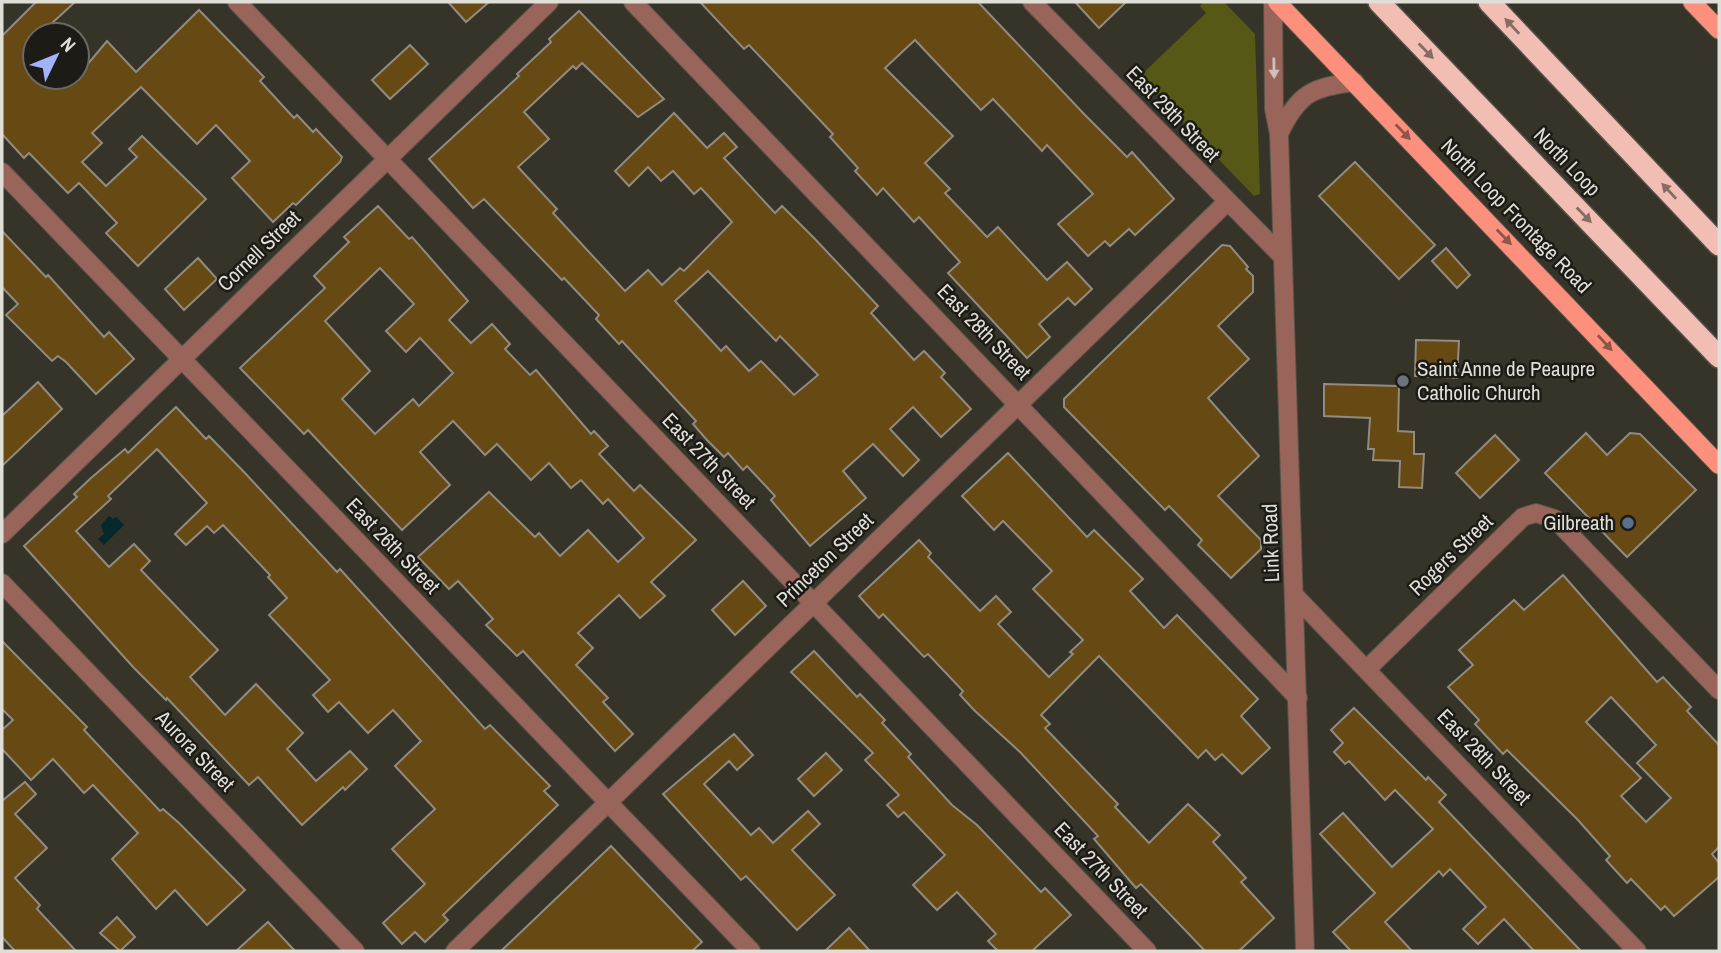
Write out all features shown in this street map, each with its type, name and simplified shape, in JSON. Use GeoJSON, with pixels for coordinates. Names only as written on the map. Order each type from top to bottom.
{"type":"FeatureCollection","features":[{"type":"Feature","properties":{"kind":"highway","name":"North Loop"},"geometry":{"type":"LineString","coordinates":[[1379,2],[1719,357]]}},
{"type":"Feature","properties":{"kind":"highway"},"geometry":{"type":"LineString","coordinates":[[1489,2],[1718,243]]}},
{"type":"Feature","properties":{"kind":"highway"},"geometry":{"type":"LineString","coordinates":[[1692,328],[1719,365]]}},
{"type":"Feature","properties":{"kind":"main road","name":"North Loop Frontage Road"},"geometry":{"type":"LineString","coordinates":[[1275,2],[1356,82],[1719,465]]}},
{"type":"Feature","properties":{"kind":"main road"},"geometry":{"type":"LineString","coordinates":[[1692,2],[1719,30]]}},
{"type":"Feature","properties":{"kind":"street","name":"East 27th Street"},"geometry":{"type":"LineString","coordinates":[[237,2],[1147,951]]}},
{"type":"Feature","properties":{"kind":"street","name":"Cornell Street"},"geometry":{"type":"LineString","coordinates":[[2,534],[549,2]]}},
{"type":"Feature","properties":{"kind":"street","name":"East 28th Street"},"geometry":{"type":"LineString","coordinates":[[633,2],[1020,403],[1298,698]]}},
{"type":"Feature","properties":{"kind":"street","name":"East 29th Street"},"geometry":{"type":"LineString","coordinates":[[1032,2],[1282,256]]}},
{"type":"Feature","properties":{"kind":"street","name":"Link Road"},"geometry":{"type":"LineString","coordinates":[[1275,2],[1274,109],[1279,134],[1306,950]]}},
{"type":"Feature","properties":{"kind":"street"},"geometry":{"type":"LineString","coordinates":[[1279,134],[1289,114],[1308,93],[1322,87],[1356,82]]}},
{"type":"Feature","properties":{"kind":"street","name":"East 26th Street"},"geometry":{"type":"LineString","coordinates":[[2,172],[751,951]]}},
{"type":"Feature","properties":{"kind":"street","name":"Princeton Street"},"geometry":{"type":"LineString","coordinates":[[455,951],[1227,202]]}},
{"type":"Feature","properties":{"kind":"street","name":"Rogers Street"},"geometry":{"type":"LineString","coordinates":[[1368,668],[1523,517],[1536,513],[1549,515],[1574,538],[1719,691]]}},
{"type":"Feature","properties":{"kind":"street","name":"Aurora Street"},"geometry":{"type":"LineString","coordinates":[[2,583],[355,951]]}},
{"type":"Feature","properties":{"kind":"street","name":"East 28th Street"},"geometry":{"type":"LineString","coordinates":[[1296,597],[1368,668],[1637,951]]}},
{"type":"Feature","properties":{"kind":"shaded area"},"geometry":{"type":"Polygon","coordinates":[[[1204,2],[1224,2],[1255,34],[1260,194],[1254,196],[1139,77],[1206,13],[1200,6],[1204,2]]]}},
{"type":"Feature","properties":{"kind":"water"},"geometry":{"type":"Polygon","coordinates":[[[109,516],[113,519],[116,517],[124,525],[104,545],[98,539],[104,534],[101,525],[109,516]]]}},
{"type":"Feature","properties":{"kind":"building"},"geometry":{"type":"Polygon","coordinates":[[[36,2],[75,2],[54,21],[21,21],[21,91],[91,91],[91,60],[107,41],[136,72],[199,10],[264,77],[260,81],[294,118],[297,115],[313,132],[316,129],[342,157],[296,205],[293,203],[273,222],[232,178],[250,161],[216,125],[197,144],[141,87],[92,133],[102,143],[82,162],[106,186],[137,157],[129,149],[142,136],[206,199],[138,266],[106,233],[117,223],[79,183],[68,193],[29,153],[24,158],[2,134],[2,36],[36,2]]]}},
{"type":"Feature","properties":{"kind":"building"},"geometry":{"type":"Polygon","coordinates":[[[448,2],[489,2],[466,22],[448,2]]]}},
{"type":"Feature","properties":{"kind":"building"},"geometry":{"type":"Polygon","coordinates":[[[700,2],[978,2],[1085,115],[1127,157],[1132,152],[1174,199],[1135,235],[1129,229],[1110,246],[1105,241],[1088,256],[1058,224],[1093,194],[1047,145],[1042,151],[993,99],[981,110],[915,40],[885,68],[953,136],[925,163],[950,189],[945,193],[987,237],[998,227],[1047,280],[1067,262],[1092,289],[1075,305],[1068,298],[1039,324],[1050,337],[1027,358],[948,273],[960,262],[919,217],[914,222],[883,188],[877,195],[855,171],[858,168],[830,137],[833,134],[749,45],[744,49],[700,2]]]}},
{"type":"Feature","properties":{"kind":"building"},"geometry":{"type":"Polygon","coordinates":[[[1075,2],[1126,2],[1099,28],[1075,2]]]}},
{"type":"Feature","properties":{"kind":"building"},"geometry":{"type":"Polygon","coordinates":[[[579,11],[664,99],[638,117],[582,63],[576,69],[573,66],[524,112],[549,139],[518,167],[557,209],[553,213],[625,291],[648,270],[662,285],[680,268],[684,271],[732,222],[701,188],[694,194],[673,171],[661,181],[648,167],[629,186],[615,171],[674,113],[707,148],[724,133],[737,147],[724,158],[775,213],[782,206],[815,239],[878,306],[871,313],[914,360],[924,351],[945,373],[941,377],[971,409],[941,437],[913,407],[890,429],[919,460],[903,476],[873,444],[843,471],[866,498],[810,546],[771,500],[775,496],[747,466],[743,470],[728,453],[724,457],[706,439],[693,424],[696,421],[622,341],[619,344],[596,319],[599,315],[564,278],[562,280],[484,199],[473,208],[429,159],[519,76],[517,74],[551,42],[549,39],[579,11]],[[708,271],[675,301],[721,351],[726,346],[749,371],[761,361],[794,395],[818,375],[780,336],[776,341],[708,271]]]}},
{"type":"Feature","properties":{"kind":"building"},"geometry":{"type":"Polygon","coordinates":[[[410,45],[428,64],[390,99],[372,80],[410,45]]]}},
{"type":"Feature","properties":{"kind":"building"},"geometry":{"type":"Polygon","coordinates":[[[1355,162],[1435,245],[1399,279],[1319,196],[1355,162]]]}},
{"type":"Feature","properties":{"kind":"building"},"geometry":{"type":"Polygon","coordinates":[[[378,206],[409,239],[412,237],[468,301],[449,320],[471,343],[492,324],[510,344],[505,349],[530,375],[536,370],[591,434],[594,431],[608,446],[599,454],[634,491],[640,485],[696,540],[651,582],[665,596],[640,618],[619,595],[578,633],[593,648],[576,665],[608,698],[603,702],[633,734],[615,751],[523,651],[517,656],[486,625],[493,619],[458,581],[449,589],[418,557],[489,492],[535,537],[539,533],[560,556],[588,530],[618,562],[644,538],[608,499],[603,504],[581,480],[571,488],[549,463],[531,480],[497,444],[485,455],[453,421],[420,452],[450,485],[402,530],[308,430],[304,434],[240,368],[325,288],[314,276],[349,242],[344,237],[378,206]],[[380,268],[325,321],[370,371],[342,399],[375,434],[413,399],[419,406],[453,373],[420,338],[406,352],[386,331],[414,304],[380,268]]]}},
{"type":"Feature","properties":{"kind":"building"},"geometry":{"type":"Polygon","coordinates":[[[2,231],[46,277],[48,275],[104,337],[109,332],[134,359],[96,394],[66,362],[58,356],[52,361],[6,315],[18,304],[2,287],[2,231]]]}},
{"type":"Feature","properties":{"kind":"building"},"geometry":{"type":"Polygon","coordinates":[[[1222,245],[1230,246],[1253,276],[1253,292],[1218,326],[1249,359],[1208,398],[1259,456],[1218,496],[1261,540],[1261,549],[1231,578],[1198,545],[1202,540],[1169,506],[1165,510],[1064,407],[1064,399],[1222,245]]]}},
{"type":"Feature","properties":{"kind":"building"},"geometry":{"type":"Polygon","coordinates":[[[1446,248],[1470,275],[1457,288],[1432,261],[1446,248]]]}},
{"type":"Feature","properties":{"kind":"building"},"geometry":{"type":"Polygon","coordinates":[[[198,258],[217,279],[184,310],[165,289],[198,258]]]}},
{"type":"Feature","properties":{"kind":"building"},"geometry":{"type":"Polygon","coordinates":[[[1416,340],[1459,341],[1457,378],[1415,376],[1416,340]]]}},
{"type":"Feature","properties":{"kind":"building"},"geometry":{"type":"Polygon","coordinates":[[[38,382],[62,409],[2,466],[2,416],[38,382]]]}},
{"type":"Feature","properties":{"kind":"building"},"geometry":{"type":"Polygon","coordinates":[[[1324,384],[1399,386],[1398,431],[1414,432],[1414,454],[1424,454],[1422,488],[1399,487],[1400,461],[1373,460],[1374,449],[1368,449],[1370,418],[1324,416],[1324,384]]]}},
{"type":"Feature","properties":{"kind":"building"},"geometry":{"type":"Polygon","coordinates":[[[176,407],[206,439],[209,436],[337,572],[340,569],[485,729],[490,725],[550,786],[544,791],[558,805],[443,915],[448,920],[425,942],[415,932],[402,944],[383,923],[425,884],[392,849],[435,809],[395,766],[421,741],[393,710],[368,733],[339,702],[328,712],[313,695],[330,680],[269,615],[287,598],[268,577],[270,575],[223,525],[214,533],[207,526],[186,545],[175,534],[207,503],[157,449],[108,496],[111,499],[76,531],[109,567],[134,544],[150,561],[141,570],[218,650],[190,677],[225,715],[256,684],[303,733],[287,749],[316,781],[350,751],[367,769],[302,825],[258,777],[249,785],[167,698],[166,700],[134,668],[24,546],[77,497],[74,494],[91,478],[125,449],[128,453],[176,407]]]}},
{"type":"Feature","properties":{"kind":"building","name":"Gilbreath"},"geometry":{"type":"Polygon","coordinates":[[[1586,433],[1607,455],[1630,433],[1640,434],[1696,490],[1627,557],[1545,473],[1586,433]]]}},
{"type":"Feature","properties":{"kind":"building"},"geometry":{"type":"Polygon","coordinates":[[[1495,435],[1519,460],[1480,498],[1456,473],[1495,435]]]}},
{"type":"Feature","properties":{"kind":"building"},"geometry":{"type":"Polygon","coordinates":[[[1008,453],[1087,537],[1094,530],[1143,579],[1130,591],[1164,628],[1177,615],[1258,699],[1241,716],[1270,748],[1242,774],[1222,754],[1215,760],[1206,750],[1198,758],[1099,656],[1041,715],[1050,724],[1045,728],[1118,804],[1115,807],[1149,843],[1188,804],[1220,835],[1213,842],[1246,878],[1241,882],[1274,918],[1239,951],[1205,951],[1141,884],[1136,888],[1094,839],[1098,836],[1020,752],[960,695],[963,691],[928,654],[924,657],[883,614],[879,618],[859,596],[919,540],[931,553],[928,557],[980,611],[996,596],[1011,612],[998,624],[1049,677],[1073,654],[1070,652],[1083,640],[1033,589],[1052,571],[1003,521],[994,530],[962,496],[1008,453]]]}},
{"type":"Feature","properties":{"kind":"building"},"geometry":{"type":"Polygon","coordinates":[[[1563,575],[1657,682],[1663,677],[1691,707],[1687,711],[1719,745],[1719,847],[1712,854],[1719,863],[1719,877],[1674,916],[1665,906],[1661,910],[1631,879],[1627,883],[1606,860],[1610,856],[1577,819],[1507,750],[1503,754],[1475,724],[1479,720],[1448,687],[1473,665],[1459,650],[1514,600],[1524,610],[1563,575]],[[1611,697],[1586,722],[1641,778],[1621,796],[1646,822],[1671,798],[1637,763],[1656,745],[1611,697]]]}},
{"type":"Feature","properties":{"kind":"building"},"geometry":{"type":"Polygon","coordinates":[[[743,581],[766,606],[735,635],[712,610],[743,581]]]}},
{"type":"Feature","properties":{"kind":"building"},"geometry":{"type":"Polygon","coordinates":[[[2,641],[87,727],[84,730],[160,811],[163,809],[179,823],[245,890],[207,925],[175,890],[156,909],[112,859],[138,833],[93,785],[84,793],[53,759],[31,780],[2,749],[2,730],[13,720],[2,709],[2,641]]]}},
{"type":"Feature","properties":{"kind":"building"},"geometry":{"type":"Polygon","coordinates":[[[814,651],[857,697],[860,694],[885,720],[882,723],[911,754],[908,757],[952,805],[977,825],[1041,892],[1045,888],[1071,915],[1032,951],[998,951],[988,941],[996,934],[957,892],[937,910],[913,885],[945,855],[904,812],[898,817],[887,805],[899,795],[865,760],[873,753],[791,672],[814,651]]]}},
{"type":"Feature","properties":{"kind":"building"},"geometry":{"type":"Polygon","coordinates":[[[1354,708],[1426,780],[1428,777],[1446,795],[1439,802],[1581,951],[1534,951],[1504,919],[1478,944],[1463,929],[1486,907],[1450,869],[1443,876],[1439,871],[1385,922],[1412,951],[1351,951],[1333,932],[1375,893],[1320,834],[1343,813],[1392,867],[1433,829],[1395,790],[1385,800],[1349,761],[1345,764],[1334,752],[1343,743],[1331,730],[1354,708]]]}},
{"type":"Feature","properties":{"kind":"building"},"geometry":{"type":"Polygon","coordinates":[[[734,734],[753,755],[737,770],[729,761],[704,784],[751,835],[759,828],[773,843],[808,811],[820,824],[792,850],[835,895],[797,930],[746,876],[741,880],[663,794],[734,734]]]}},
{"type":"Feature","properties":{"kind":"building"},"geometry":{"type":"Polygon","coordinates":[[[826,753],[842,770],[814,796],[798,779],[826,753]]]}},
{"type":"Feature","properties":{"kind":"building"},"geometry":{"type":"Polygon","coordinates":[[[25,782],[36,794],[15,814],[47,848],[15,878],[40,905],[37,909],[76,951],[15,951],[2,937],[2,801],[25,782]]]}},
{"type":"Feature","properties":{"kind":"building"},"geometry":{"type":"Polygon","coordinates":[[[611,846],[702,942],[692,951],[501,951],[611,846]]]}},
{"type":"Feature","properties":{"kind":"building"},"geometry":{"type":"Polygon","coordinates":[[[117,917],[135,937],[120,951],[100,933],[117,917]]]}},
{"type":"Feature","properties":{"kind":"building"},"geometry":{"type":"Polygon","coordinates":[[[268,922],[295,951],[236,951],[268,922]]]}},
{"type":"Feature","properties":{"kind":"building"},"geometry":{"type":"Polygon","coordinates":[[[849,928],[870,951],[825,951],[849,928]]]}},
{"type":"Feature","properties":{"kind":"place","name":"Saint Anne de Peaupre Catholic Church"},"geometry":{"type":"Point","coordinates":[1403,381]}},
{"type":"Feature","properties":{"kind":"place","name":"Gilbreath"},"geometry":{"type":"Point","coordinates":[1628,523]}}]}
